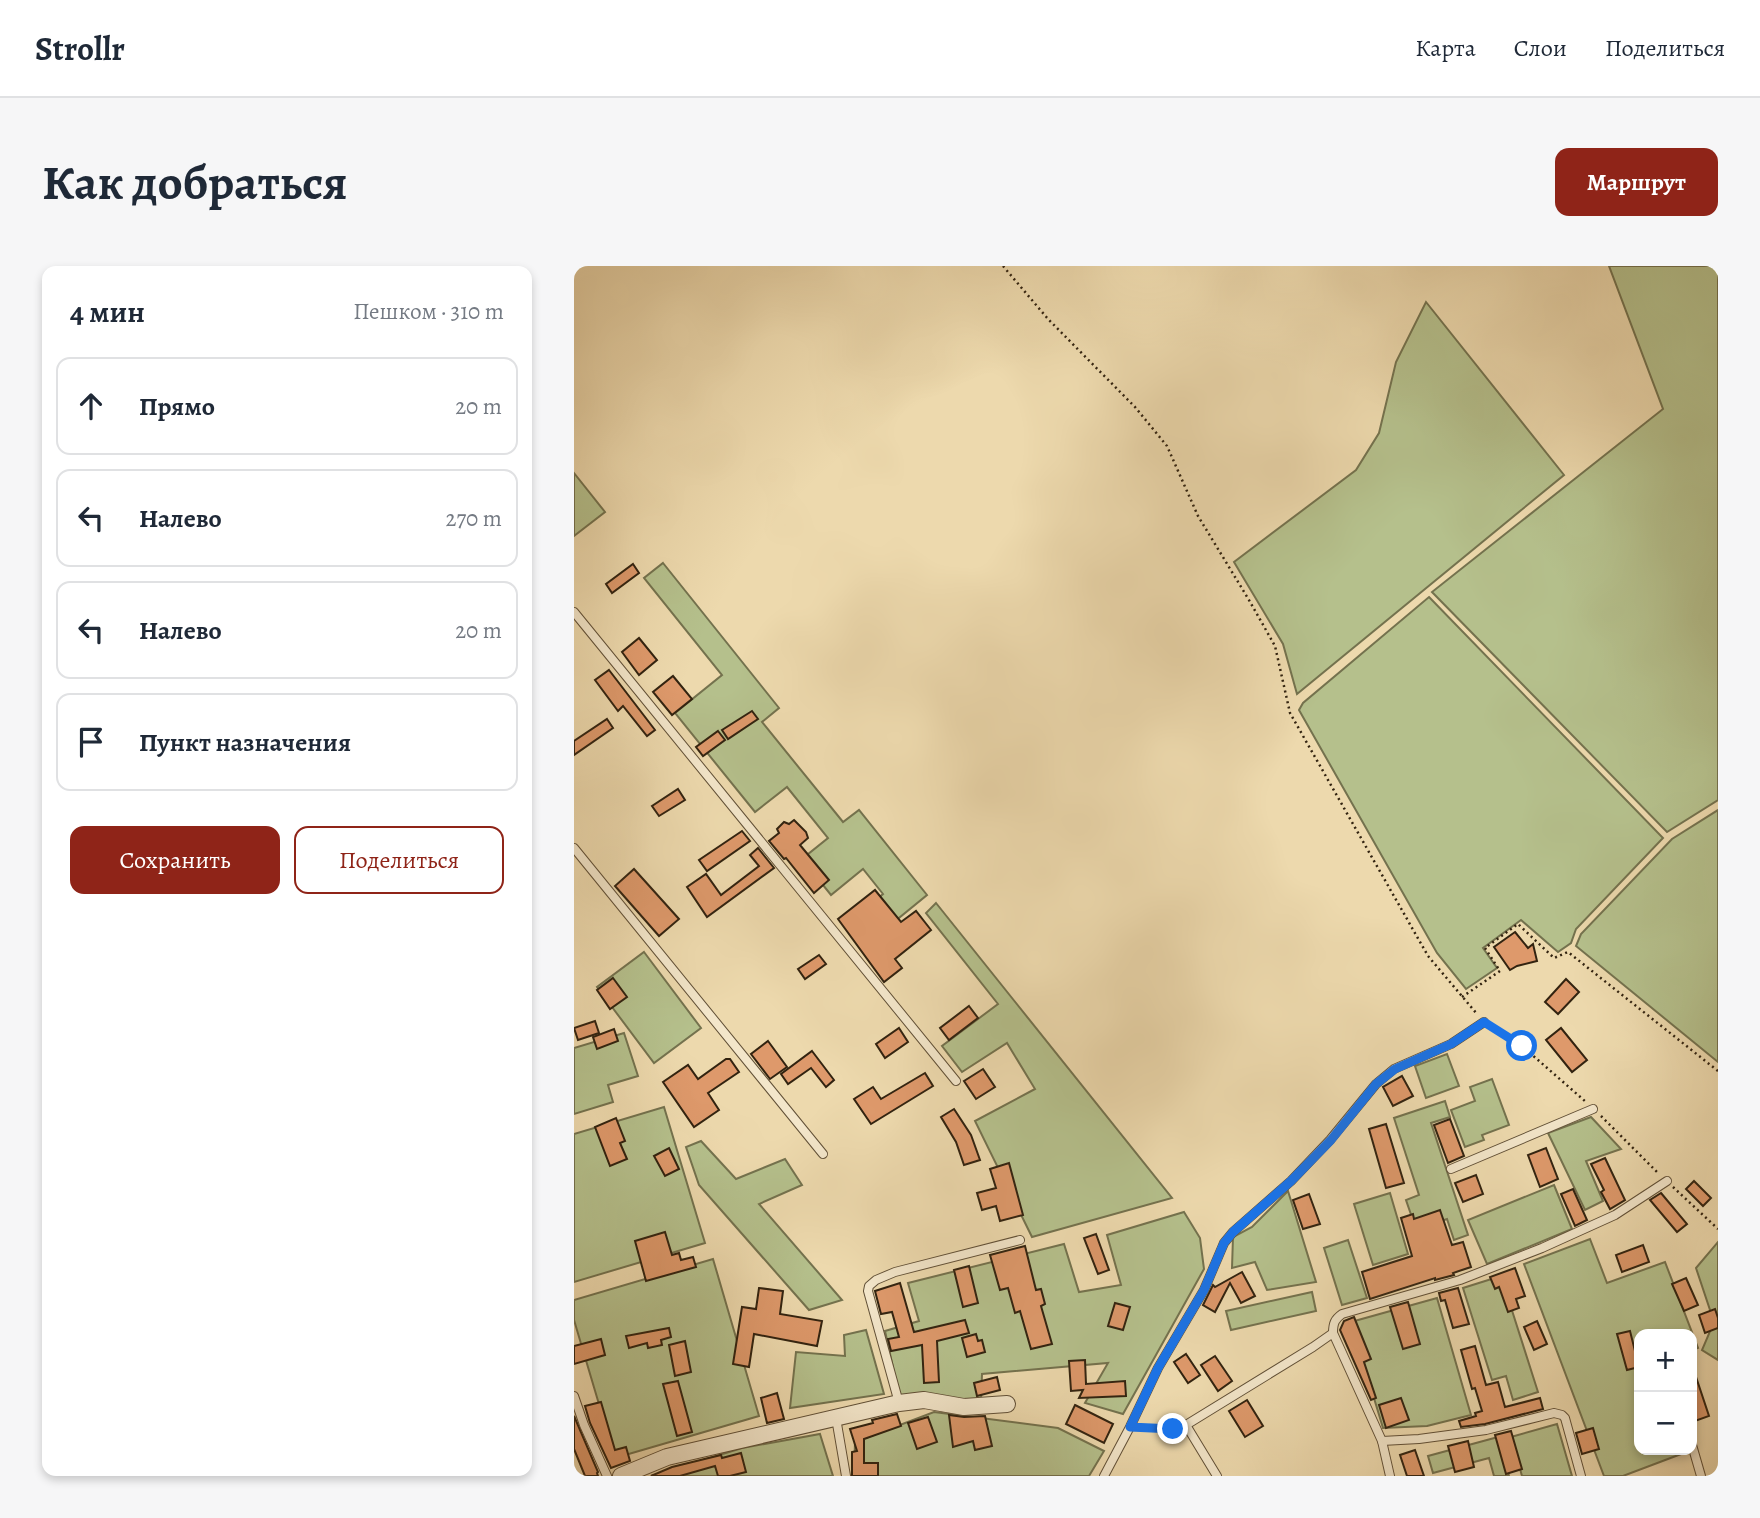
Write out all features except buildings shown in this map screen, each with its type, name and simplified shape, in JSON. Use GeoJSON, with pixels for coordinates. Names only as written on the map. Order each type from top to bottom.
{"type":"FeatureCollection","features":[{"type":"Feature","properties":{"kind":"street"},"geometry":{"type":"LineString","coordinates":[[621,1476],[667,1457],[899,1402],[924,1401],[964,1406],[1007,1404]]}},
{"type":"Feature","properties":{"kind":"lane"},"geometry":{"type":"LineString","coordinates":[[574,612],[956,1081]]}},
{"type":"Feature","properties":{"kind":"lane"},"geometry":{"type":"LineString","coordinates":[[574,632],[584,625]]}},
{"type":"Feature","properties":{"kind":"lane"},"geometry":{"type":"LineString","coordinates":[[574,848],[823,1154]]}},
{"type":"Feature","properties":{"kind":"lane"},"geometry":{"type":"LineString","coordinates":[[1104,1476],[1158,1368],[1204,1290],[1224,1243],[1233,1232],[1291,1181],[1331,1140],[1376,1084],[1395,1069],[1451,1044],[1484,1022]]}},
{"type":"Feature","properties":{"kind":"lane"},"geometry":{"type":"LineString","coordinates":[[1451,1169],[1593,1109]]}},
{"type":"Feature","properties":{"kind":"lane"},"geometry":{"type":"LineString","coordinates":[[1390,1476],[1382,1441],[1333,1333],[1336,1319],[1342,1314],[1460,1280],[1542,1248],[1615,1215],[1667,1181]]}},
{"type":"Feature","properties":{"kind":"lane"},"geometry":{"type":"LineString","coordinates":[[899,1402],[872,1309],[869,1286],[895,1272],[1020,1240]]}},
{"type":"Feature","properties":{"kind":"lane"},"geometry":{"type":"LineString","coordinates":[[1217,1476],[1186,1425],[1333,1333]]}},
{"type":"Feature","properties":{"kind":"lane"},"geometry":{"type":"LineString","coordinates":[[574,1396],[607,1476]]}},
{"type":"Feature","properties":{"kind":"lane"},"geometry":{"type":"LineString","coordinates":[[1382,1441],[1486,1430],[1559,1413],[1565,1418],[1581,1476]]}},
{"type":"Feature","properties":{"kind":"lane"},"geometry":{"type":"LineString","coordinates":[[836,1418],[846,1476]]}},
{"type":"Feature","properties":{"kind":"lane"},"geometry":{"type":"LineString","coordinates":[[1695,1455],[1700,1476]]}},
{"type":"Feature","properties":{"kind":"path"},"geometry":{"type":"LineString","coordinates":[[1003,266],[1048,319],[1135,407],[1167,446],[1198,516],[1275,646],[1290,713],[1427,956],[1484,1022],[1522,1046],[1593,1109],[1718,1228]]}},
{"type":"Feature","properties":{"kind":"path"},"geometry":{"type":"LineString","coordinates":[[1462,997],[1500,971],[1485,948],[1518,924],[1553,958],[1568,952],[1718,1071]]}},
{"type":"Feature","properties":{"kind":"path"},"geometry":{"type":"LineString","coordinates":[[1130,1427],[1173,1429],[1186,1425]]}},
{"type":"Feature","properties":{"kind":"green space"},"geometry":{"type":"Polygon","coordinates":[[[1609,266],[1718,266],[1718,800],[1667,832],[1432,592],[1663,409],[1609,266]]]}},
{"type":"Feature","properties":{"kind":"green space"},"geometry":{"type":"Polygon","coordinates":[[[1426,302],[1564,475],[1297,694],[1283,644],[1234,562],[1356,470],[1379,433],[1396,362],[1426,302]]]}},
{"type":"Feature","properties":{"kind":"green space"},"geometry":{"type":"Polygon","coordinates":[[[574,473],[605,512],[574,536],[574,473]]]}},
{"type":"Feature","properties":{"kind":"green space"},"geometry":{"type":"Polygon","coordinates":[[[663,563],[779,708],[762,722],[843,822],[859,810],[927,895],[878,935],[860,913],[883,894],[863,869],[831,895],[802,859],[828,838],[787,787],[755,812],[675,713],[722,675],[644,578],[663,563]]]}},
{"type":"Feature","properties":{"kind":"green space"},"geometry":{"type":"Polygon","coordinates":[[[1429,597],[1663,838],[1576,929],[1571,943],[1558,952],[1521,920],[1483,948],[1497,968],[1466,989],[1437,953],[1299,710],[1303,703],[1429,597]]]}},
{"type":"Feature","properties":{"kind":"green space"},"geometry":{"type":"Polygon","coordinates":[[[1718,810],[1718,1062],[1576,946],[1581,934],[1672,839],[1718,810]]]}},
{"type":"Feature","properties":{"kind":"green space"},"geometry":{"type":"Polygon","coordinates":[[[936,903],[1172,1198],[1032,1237],[975,1121],[1035,1089],[1007,1043],[962,1072],[942,1046],[998,1004],[926,913],[936,903]]]}},
{"type":"Feature","properties":{"kind":"green space"},"geometry":{"type":"Polygon","coordinates":[[[644,952],[701,1028],[654,1063],[597,987],[644,952]]]}},
{"type":"Feature","properties":{"kind":"green space"},"geometry":{"type":"Polygon","coordinates":[[[624,1033],[638,1076],[608,1085],[613,1102],[574,1114],[574,1048],[624,1033]]]}},
{"type":"Feature","properties":{"kind":"green space"},"geometry":{"type":"Polygon","coordinates":[[[1447,1054],[1459,1086],[1426,1098],[1415,1066],[1447,1054]]]}},
{"type":"Feature","properties":{"kind":"green space"},"geometry":{"type":"Polygon","coordinates":[[[1492,1079],[1509,1125],[1482,1135],[1484,1140],[1465,1147],[1451,1110],[1475,1101],[1470,1087],[1492,1079]]]}},
{"type":"Feature","properties":{"kind":"green space"},"geometry":{"type":"Polygon","coordinates":[[[1445,1101],[1450,1117],[1431,1123],[1468,1235],[1454,1240],[1447,1219],[1416,1229],[1406,1200],[1419,1195],[1394,1118],[1445,1101]]]}},
{"type":"Feature","properties":{"kind":"green space"},"geometry":{"type":"Polygon","coordinates":[[[664,1107],[705,1243],[574,1282],[574,1134],[664,1107]]]}},
{"type":"Feature","properties":{"kind":"green space"},"geometry":{"type":"Polygon","coordinates":[[[1591,1117],[1621,1149],[1586,1161],[1603,1201],[1585,1210],[1548,1133],[1591,1117]]]}},
{"type":"Feature","properties":{"kind":"green space"},"geometry":{"type":"Polygon","coordinates":[[[701,1141],[736,1179],[785,1159],[802,1185],[759,1204],[842,1300],[809,1310],[699,1185],[686,1147],[701,1141]]]}},
{"type":"Feature","properties":{"kind":"green space"},"geometry":{"type":"Polygon","coordinates":[[[1554,1185],[1572,1229],[1487,1264],[1468,1220],[1554,1185]]]}},
{"type":"Feature","properties":{"kind":"green space"},"geometry":{"type":"Polygon","coordinates":[[[1288,1191],[1316,1282],[1267,1290],[1255,1262],[1232,1268],[1233,1237],[1252,1227],[1288,1191]]]}},
{"type":"Feature","properties":{"kind":"green space"},"geometry":{"type":"Polygon","coordinates":[[[1390,1193],[1408,1254],[1373,1265],[1354,1204],[1390,1193]]]}},
{"type":"Feature","properties":{"kind":"green space"},"geometry":{"type":"Polygon","coordinates":[[[1184,1212],[1200,1238],[1204,1269],[1123,1414],[1085,1403],[1108,1363],[982,1374],[981,1401],[899,1395],[885,1331],[919,1321],[908,1283],[1064,1244],[1079,1292],[1121,1285],[1107,1235],[1184,1212]]]}},
{"type":"Feature","properties":{"kind":"green space"},"geometry":{"type":"Polygon","coordinates":[[[1590,1239],[1607,1283],[1665,1262],[1691,1329],[1634,1329],[1634,1455],[1678,1455],[1623,1476],[1604,1476],[1524,1264],[1590,1239]]]}},
{"type":"Feature","properties":{"kind":"green space"},"geometry":{"type":"Polygon","coordinates":[[[1348,1240],[1367,1298],[1342,1305],[1324,1248],[1348,1240]]]}},
{"type":"Feature","properties":{"kind":"green space"},"geometry":{"type":"Polygon","coordinates":[[[1718,1242],[1718,1360],[1702,1350],[1714,1322],[1696,1268],[1718,1242]]]}},
{"type":"Feature","properties":{"kind":"green space"},"geometry":{"type":"Polygon","coordinates":[[[713,1259],[759,1416],[615,1458],[574,1320],[574,1300],[713,1259]]]}},
{"type":"Feature","properties":{"kind":"green space"},"geometry":{"type":"Polygon","coordinates":[[[1501,1276],[1538,1392],[1513,1400],[1506,1376],[1492,1380],[1463,1288],[1501,1276]]]}},
{"type":"Feature","properties":{"kind":"green space"},"geometry":{"type":"Polygon","coordinates":[[[1312,1292],[1316,1311],[1231,1330],[1226,1311],[1312,1292]]]}},
{"type":"Feature","properties":{"kind":"green space"},"geometry":{"type":"Polygon","coordinates":[[[1437,1298],[1471,1415],[1427,1426],[1383,1428],[1351,1322],[1437,1298]]]}},
{"type":"Feature","properties":{"kind":"green space"},"geometry":{"type":"Polygon","coordinates":[[[866,1330],[884,1394],[790,1408],[796,1352],[845,1356],[844,1335],[866,1330]]]}},
{"type":"Feature","properties":{"kind":"green space"},"geometry":{"type":"Polygon","coordinates":[[[934,1412],[1058,1428],[1104,1451],[1089,1476],[854,1476],[855,1442],[934,1412]]]}},
{"type":"Feature","properties":{"kind":"green space"},"geometry":{"type":"Polygon","coordinates":[[[1557,1424],[1572,1476],[1522,1476],[1511,1437],[1557,1424]]]}},
{"type":"Feature","properties":{"kind":"green space"},"geometry":{"type":"Polygon","coordinates":[[[820,1434],[833,1476],[651,1476],[742,1448],[820,1434]]]}},
{"type":"Feature","properties":{"kind":"green space"},"geometry":{"type":"Polygon","coordinates":[[[1498,1437],[1509,1476],[1494,1476],[1489,1458],[1433,1473],[1428,1456],[1498,1437]]]}},
{"type":"Feature","properties":{"kind":"route"},"geometry":{"type":"LineString","coordinates":[[1173,1429],[1130,1427],[1158,1368],[1204,1290],[1224,1243],[1233,1232],[1291,1181],[1331,1140],[1376,1084],[1395,1069],[1451,1044],[1484,1022],[1522,1046]]}}]}
